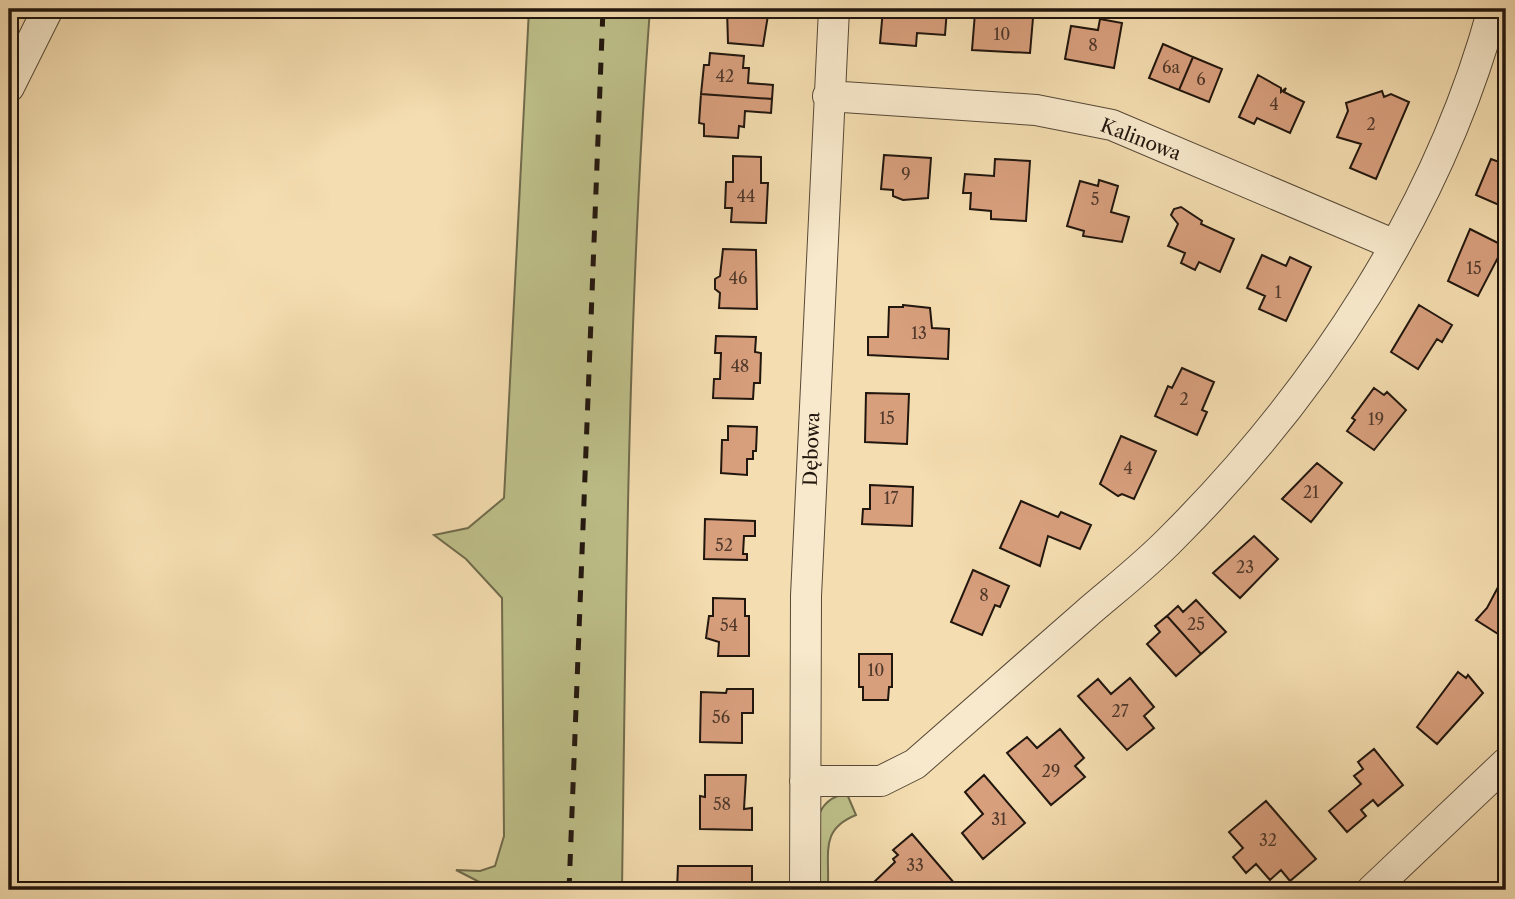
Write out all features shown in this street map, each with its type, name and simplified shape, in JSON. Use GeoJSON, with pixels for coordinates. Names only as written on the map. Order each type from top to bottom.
{"type":"FeatureCollection","features":[{"type":"Feature","properties":{"kind":"street"},"geometry":{"type":"LineString","coordinates":[[9,87],[48,9]]}},
{"type":"Feature","properties":{"kind":"street","name":"Dębowa"},"geometry":{"type":"LineString","coordinates":[[805,890],[807,570],[834,9]]}},
{"type":"Feature","properties":{"kind":"street"},"geometry":{"type":"LineString","coordinates":[[805,782],[881,781],[915,764],[1172,539],[1232,475],[1309,382],[1395,245],[1477,68],[1493,9]]}},
{"type":"Feature","properties":{"kind":"street","name":"Kalinowa"},"geometry":{"type":"LineString","coordinates":[[828,96],[1036,110],[1112,125],[1395,245]]}},
{"type":"Feature","properties":{"kind":"street"},"geometry":{"type":"LineString","coordinates":[[1372,890],[1506,763]]}},
{"type":"Feature","properties":{"kind":"green space"},"geometry":{"type":"Polygon","coordinates":[[[529,9],[650,9],[633,339],[622,890],[495,890],[456,870],[480,871],[495,866],[504,836],[502,598],[466,559],[434,535],[468,528],[504,498],[529,9]]]}},
{"type":"Feature","properties":{"kind":"green space"},"geometry":{"type":"Polygon","coordinates":[[[847,794],[856,815],[837,827],[832,834],[828,851],[828,883],[815,881],[814,841],[819,815],[824,805],[847,794]]]}},
{"type":"Feature","properties":{"kind":"building"},"geometry":{"type":"Polygon","coordinates":[[[727,9],[769,9],[763,46],[728,43],[727,9]]]}},
{"type":"Feature","properties":{"kind":"building"},"geometry":{"type":"Polygon","coordinates":[[[883,9],[947,9],[945,35],[917,33],[916,46],[880,43],[883,9]]]}},
{"type":"Feature","properties":{"kind":"building"},"geometry":{"type":"Polygon","coordinates":[[[975,13],[1033,18],[1030,53],[972,50],[975,13]]]}},
{"type":"Feature","properties":{"kind":"building"},"geometry":{"type":"Polygon","coordinates":[[[1100,19],[1122,23],[1114,68],[1065,59],[1071,26],[1098,30],[1100,19]]]}},
{"type":"Feature","properties":{"kind":"building"},"geometry":{"type":"Polygon","coordinates":[[[1163,44],[1193,57],[1179,90],[1149,78],[1163,44]]]}},
{"type":"Feature","properties":{"kind":"building"},"geometry":{"type":"Polygon","coordinates":[[[710,53],[744,56],[743,68],[749,68],[748,83],[773,85],[772,99],[701,94],[704,65],[709,65],[710,53]]]}},
{"type":"Feature","properties":{"kind":"building"},"geometry":{"type":"Polygon","coordinates":[[[1193,57],[1222,69],[1209,102],[1179,90],[1193,57]]]}},
{"type":"Feature","properties":{"kind":"building"},"geometry":{"type":"Polygon","coordinates":[[[1258,75],[1281,88],[1281,92],[1286,88],[1284,92],[1304,102],[1290,133],[1257,118],[1254,124],[1239,117],[1258,75]]]}},
{"type":"Feature","properties":{"kind":"building"},"geometry":{"type":"Polygon","coordinates":[[[1382,91],[1384,97],[1391,94],[1409,102],[1376,179],[1350,168],[1361,144],[1337,137],[1348,111],[1346,103],[1382,91]]]}},
{"type":"Feature","properties":{"kind":"building"},"geometry":{"type":"Polygon","coordinates":[[[701,94],[772,99],[771,113],[745,111],[744,127],[739,126],[738,138],[704,136],[704,124],[699,123],[701,94]]]}},
{"type":"Feature","properties":{"kind":"building"},"geometry":{"type":"Polygon","coordinates":[[[1506,154],[1506,208],[1476,195],[1491,159],[1502,163],[1506,154]]]}},
{"type":"Feature","properties":{"kind":"building"},"geometry":{"type":"Polygon","coordinates":[[[884,155],[931,158],[928,198],[903,200],[893,196],[893,190],[881,189],[884,155]]]}},
{"type":"Feature","properties":{"kind":"building"},"geometry":{"type":"Polygon","coordinates":[[[733,156],[761,157],[761,183],[768,183],[766,223],[731,222],[732,208],[725,208],[726,182],[733,182],[733,156]]]}},
{"type":"Feature","properties":{"kind":"building"},"geometry":{"type":"Polygon","coordinates":[[[995,159],[1030,161],[1026,221],[991,219],[991,211],[970,209],[971,193],[963,193],[965,174],[994,176],[995,159]]]}},
{"type":"Feature","properties":{"kind":"building"},"geometry":{"type":"Polygon","coordinates":[[[1099,180],[1118,186],[1111,212],[1129,217],[1122,242],[1083,236],[1084,231],[1067,226],[1080,181],[1098,186],[1099,180]]]}},
{"type":"Feature","properties":{"kind":"building"},"geometry":{"type":"Polygon","coordinates":[[[1181,207],[1202,221],[1201,224],[1234,239],[1220,272],[1199,262],[1195,270],[1181,263],[1185,253],[1168,246],[1178,224],[1171,215],[1174,209],[1181,207]]]}},
{"type":"Feature","properties":{"kind":"building"},"geometry":{"type":"Polygon","coordinates":[[[1470,229],[1504,246],[1478,296],[1448,281],[1470,229]]]}},
{"type":"Feature","properties":{"kind":"building"},"geometry":{"type":"Polygon","coordinates":[[[723,249],[756,250],[757,309],[719,308],[720,293],[715,289],[715,279],[720,276],[723,249]]]}},
{"type":"Feature","properties":{"kind":"building"},"geometry":{"type":"Polygon","coordinates":[[[1262,255],[1286,266],[1290,257],[1311,267],[1286,321],[1259,309],[1265,296],[1247,288],[1262,255]]]}},
{"type":"Feature","properties":{"kind":"building"},"geometry":{"type":"Polygon","coordinates":[[[903,305],[930,308],[932,328],[949,329],[948,359],[868,355],[868,337],[888,337],[889,307],[903,305]]]}},
{"type":"Feature","properties":{"kind":"building"},"geometry":{"type":"Polygon","coordinates":[[[1419,305],[1452,325],[1442,342],[1437,339],[1418,369],[1391,352],[1419,305]]]}},
{"type":"Feature","properties":{"kind":"building"},"geometry":{"type":"Polygon","coordinates":[[[716,336],[756,337],[755,352],[761,353],[760,383],[754,383],[753,399],[713,398],[714,379],[720,379],[721,353],[715,353],[716,336]]]}},
{"type":"Feature","properties":{"kind":"building"},"geometry":{"type":"Polygon","coordinates":[[[1182,368],[1214,382],[1202,410],[1207,412],[1197,435],[1155,416],[1168,386],[1172,388],[1182,368]]]}},
{"type":"Feature","properties":{"kind":"building"},"geometry":{"type":"Polygon","coordinates":[[[1374,388],[1384,395],[1387,392],[1406,410],[1374,450],[1347,431],[1355,420],[1352,418],[1374,388]]]}},
{"type":"Feature","properties":{"kind":"building"},"geometry":{"type":"Polygon","coordinates":[[[866,393],[909,394],[907,444],[865,442],[866,393]]]}},
{"type":"Feature","properties":{"kind":"building"},"geometry":{"type":"Polygon","coordinates":[[[728,426],[757,427],[756,451],[753,451],[753,459],[747,459],[747,475],[721,473],[722,440],[728,440],[728,426]]]}},
{"type":"Feature","properties":{"kind":"building"},"geometry":{"type":"Polygon","coordinates":[[[1121,436],[1156,451],[1134,499],[1122,494],[1118,496],[1100,484],[1121,436]]]}},
{"type":"Feature","properties":{"kind":"building"},"geometry":{"type":"Polygon","coordinates":[[[1317,463],[1342,483],[1311,522],[1282,499],[1317,463]]]}},
{"type":"Feature","properties":{"kind":"building"},"geometry":{"type":"Polygon","coordinates":[[[870,485],[913,487],[912,526],[862,524],[863,509],[870,509],[870,485]]]}},
{"type":"Feature","properties":{"kind":"building"},"geometry":{"type":"Polygon","coordinates":[[[1021,501],[1058,517],[1061,512],[1091,525],[1080,549],[1048,536],[1040,566],[1000,548],[1021,501]]]}},
{"type":"Feature","properties":{"kind":"building"},"geometry":{"type":"Polygon","coordinates":[[[705,519],[755,521],[755,536],[744,536],[743,554],[747,554],[747,560],[704,559],[705,519]]]}},
{"type":"Feature","properties":{"kind":"building"},"geometry":{"type":"Polygon","coordinates":[[[1254,536],[1278,559],[1240,598],[1213,573],[1254,536]]]}},
{"type":"Feature","properties":{"kind":"building"},"geometry":{"type":"Polygon","coordinates":[[[973,570],[1009,586],[1000,607],[995,605],[982,635],[951,622],[973,570]]]}},
{"type":"Feature","properties":{"kind":"building"},"geometry":{"type":"Polygon","coordinates":[[[1505,574],[1506,639],[1476,620],[1487,608],[1505,574]]]}},
{"type":"Feature","properties":{"kind":"building"},"geometry":{"type":"Polygon","coordinates":[[[713,598],[745,599],[745,616],[749,616],[749,656],[718,656],[719,642],[706,638],[709,616],[713,616],[713,598]]]}},
{"type":"Feature","properties":{"kind":"building"},"geometry":{"type":"Polygon","coordinates":[[[1196,600],[1226,632],[1201,654],[1167,616],[1178,606],[1183,612],[1196,600]]]}},
{"type":"Feature","properties":{"kind":"building"},"geometry":{"type":"Polygon","coordinates":[[[1167,616],[1201,654],[1176,676],[1147,644],[1160,632],[1155,626],[1167,616]]]}},
{"type":"Feature","properties":{"kind":"building"},"geometry":{"type":"Polygon","coordinates":[[[859,654],[892,654],[892,687],[889,687],[888,700],[863,700],[863,687],[859,687],[859,654]]]}},
{"type":"Feature","properties":{"kind":"building"},"geometry":{"type":"Polygon","coordinates":[[[1458,672],[1466,678],[1468,675],[1483,693],[1437,744],[1417,727],[1458,672]]]}},
{"type":"Feature","properties":{"kind":"building"},"geometry":{"type":"Polygon","coordinates":[[[1130,678],[1154,707],[1144,716],[1154,728],[1127,750],[1078,696],[1098,679],[1111,694],[1130,678]]]}},
{"type":"Feature","properties":{"kind":"building"},"geometry":{"type":"Polygon","coordinates":[[[727,689],[753,689],[753,713],[742,713],[742,743],[700,742],[701,692],[726,693],[727,689]]]}},
{"type":"Feature","properties":{"kind":"building"},"geometry":{"type":"Polygon","coordinates":[[[1060,729],[1084,758],[1075,766],[1085,777],[1051,805],[1007,753],[1027,737],[1037,748],[1060,729]]]}},
{"type":"Feature","properties":{"kind":"building"},"geometry":{"type":"Polygon","coordinates":[[[1374,749],[1403,785],[1378,806],[1373,800],[1361,810],[1366,816],[1347,832],[1329,811],[1361,784],[1354,776],[1363,769],[1358,762],[1374,749]]]}},
{"type":"Feature","properties":{"kind":"building"},"geometry":{"type":"Polygon","coordinates":[[[705,775],[746,775],[744,809],[752,808],[752,830],[700,829],[700,796],[705,797],[705,775]]]}},
{"type":"Feature","properties":{"kind":"building"},"geometry":{"type":"Polygon","coordinates":[[[984,775],[1025,823],[983,859],[962,833],[983,814],[965,792],[984,775]]]}},
{"type":"Feature","properties":{"kind":"building"},"geometry":{"type":"Polygon","coordinates":[[[1266,801],[1316,859],[1290,881],[1281,870],[1270,880],[1256,864],[1246,873],[1233,857],[1243,848],[1229,832],[1266,801]]]}},
{"type":"Feature","properties":{"kind":"building"},"geometry":{"type":"Polygon","coordinates":[[[912,834],[955,884],[949,890],[879,890],[873,883],[895,862],[893,859],[898,855],[893,850],[912,834]]]}},
{"type":"Feature","properties":{"kind":"building"},"geometry":{"type":"Polygon","coordinates":[[[678,866],[752,866],[752,887],[735,887],[735,890],[677,890],[678,866]]]}},
{"type":"Feature","properties":{"kind":"railway"},"geometry":{"type":"LineString","coordinates":[[569,890],[603,9]]}}]}
